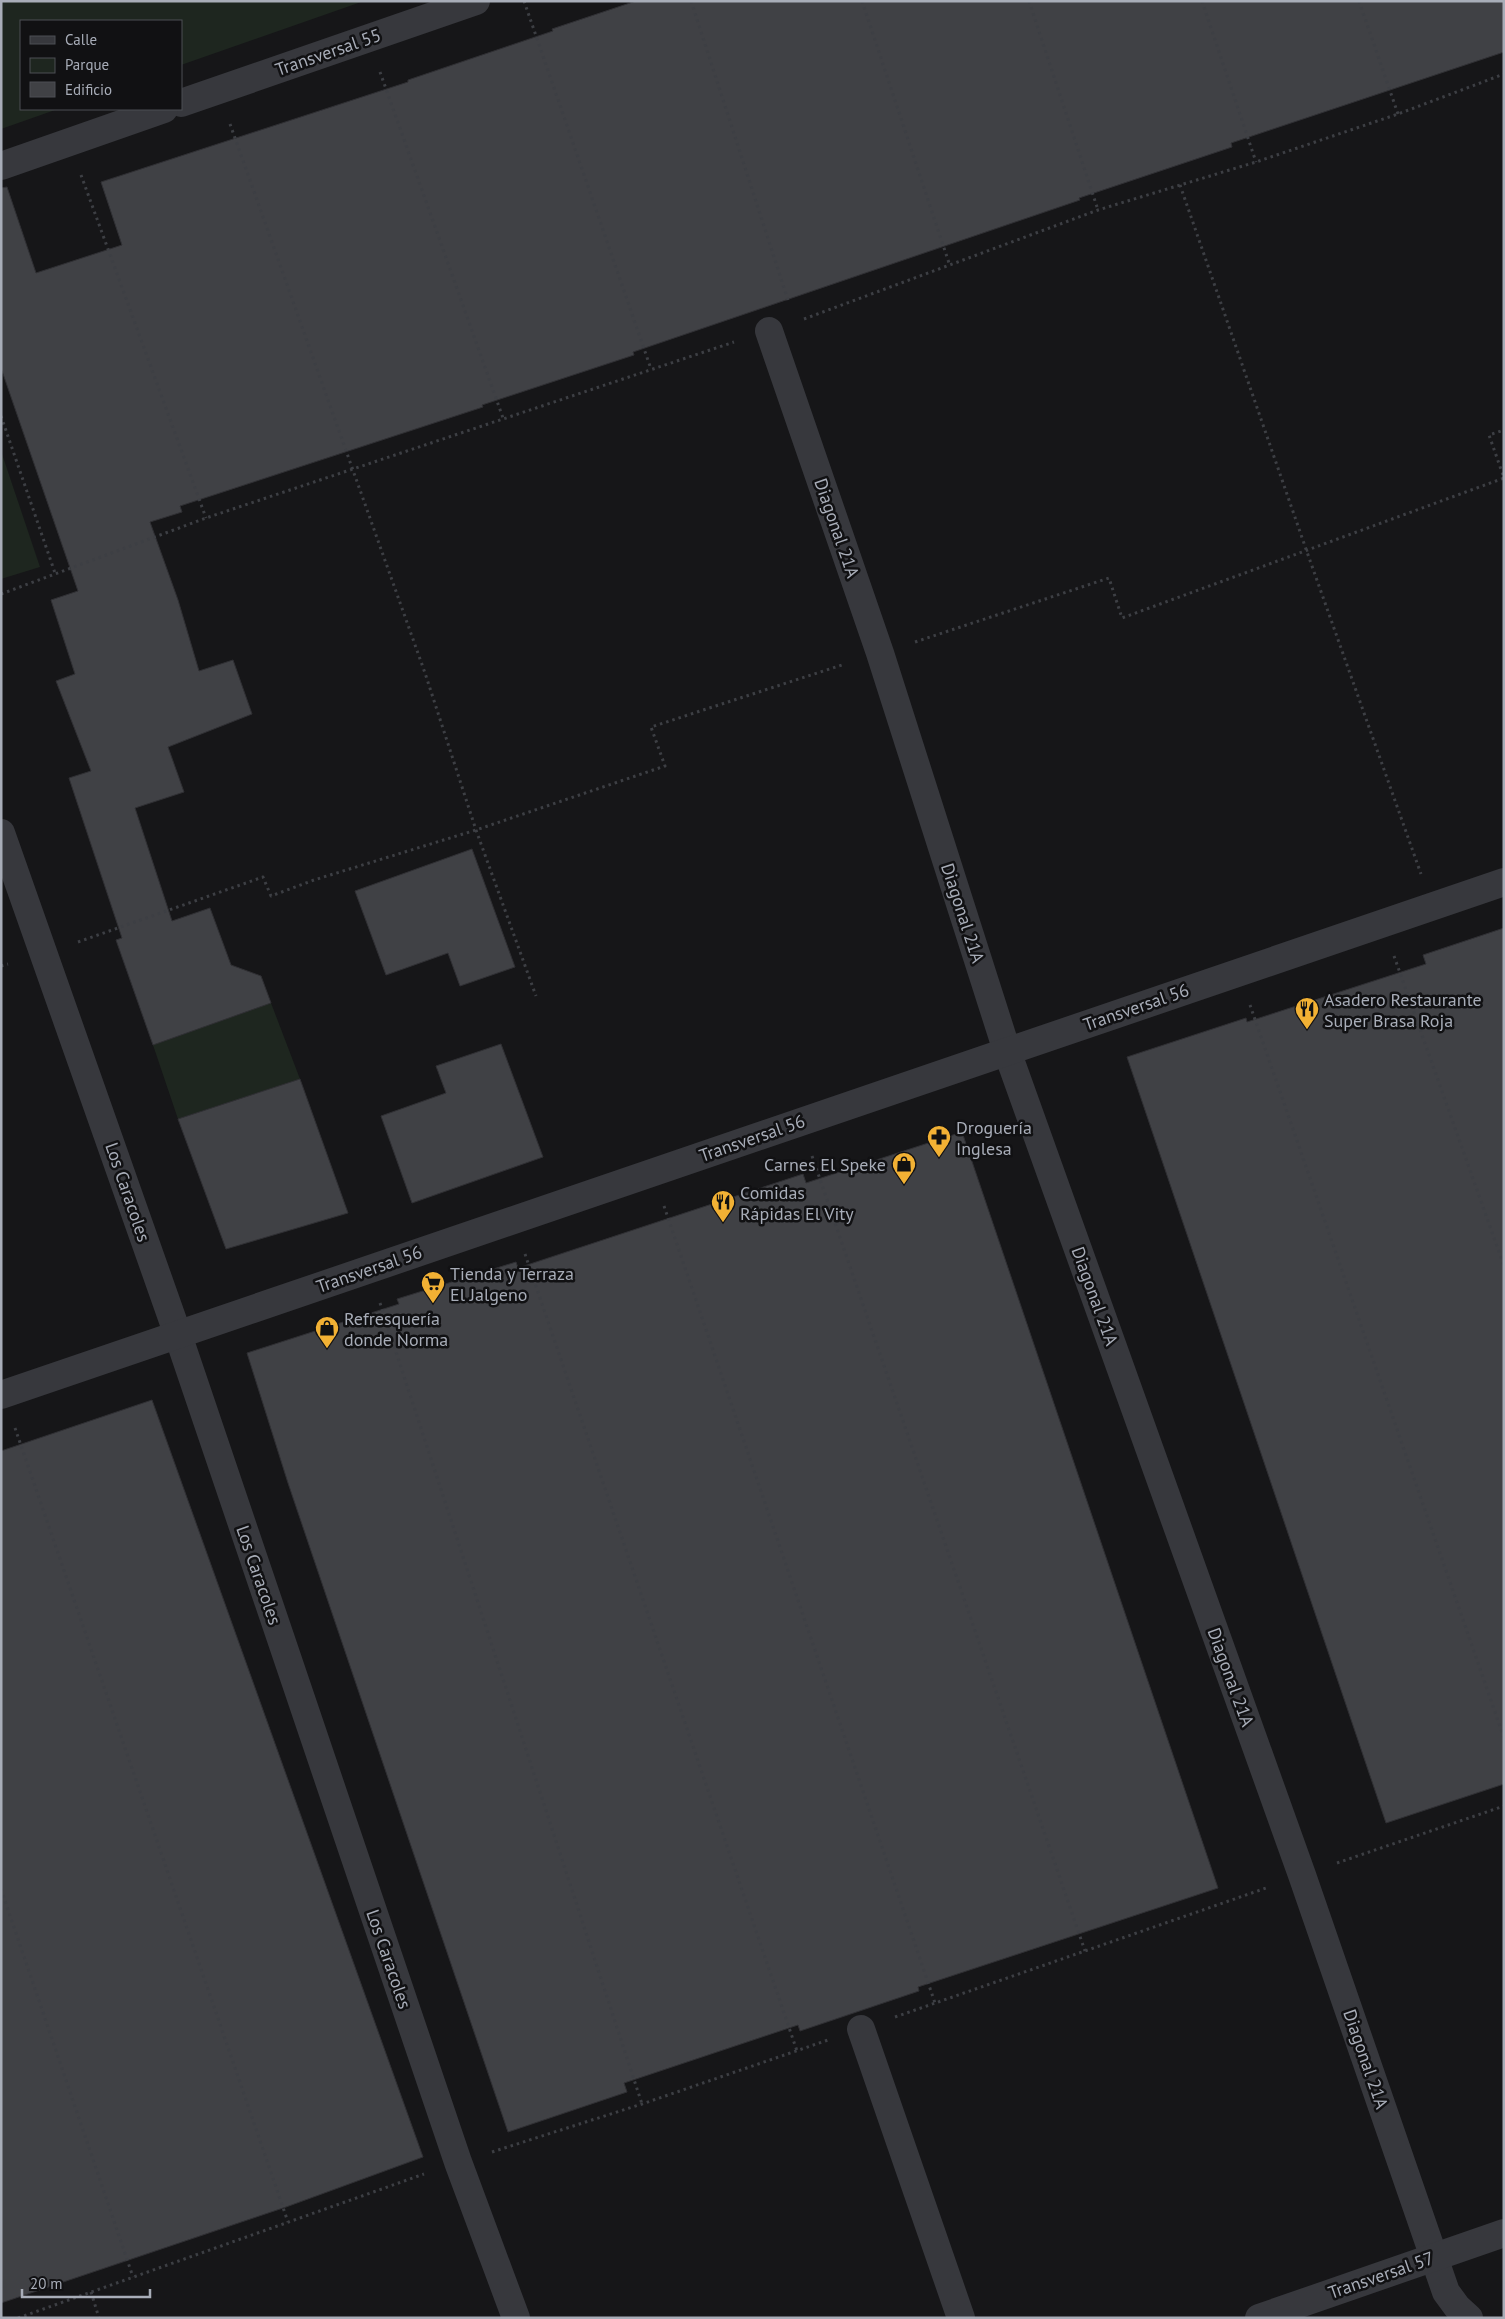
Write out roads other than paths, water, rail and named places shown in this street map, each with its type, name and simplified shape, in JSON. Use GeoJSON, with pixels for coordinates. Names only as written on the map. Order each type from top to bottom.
{"type":"FeatureCollection","features":[{"type":"Feature","properties":{"kind":"street","name":"Transversal 55"},"geometry":{"type":"LineString","coordinates":[[182,103],[476,1]]}},
{"type":"Feature","properties":{"kind":"street"},"geometry":{"type":"LineString","coordinates":[[1,166],[161,110]]}},
{"type":"Feature","properties":{"kind":"street","name":"Diagonal 21A"},"geometry":{"type":"LineString","coordinates":[[769,331],[880,653],[1007,1051],[1302,1875],[1446,2292],[1457,2307],[1469,2318]]}},
{"type":"Feature","properties":{"kind":"street","name":"Los Caracoles"},"geometry":{"type":"LineString","coordinates":[[1,832],[178,1335],[458,2162],[516,2318]]}},
{"type":"Feature","properties":{"kind":"street","name":"Transversal 56"},"geometry":{"type":"LineString","coordinates":[[2,1395],[1504,882]]}},
{"type":"Feature","properties":{"kind":"street"},"geometry":{"type":"LineString","coordinates":[[860,2029],[961,2318]]}},
{"type":"Feature","properties":{"kind":"street","name":"Transversal 57"},"geometry":{"type":"LineString","coordinates":[[1259,2318],[1504,2233]]}},
{"type":"Feature","properties":{"kind":"place","name":"Asadero Restaurante Super Brasa Roja"},"geometry":{"type":"Point","coordinates":[1307,1030]}},
{"type":"Feature","properties":{"kind":"place","name":"Droguería Inglesa"},"geometry":{"type":"Point","coordinates":[939,1158]}},
{"type":"Feature","properties":{"kind":"place","name":"Carnes El Speke"},"geometry":{"type":"Point","coordinates":[904,1185]}},
{"type":"Feature","properties":{"kind":"place","name":"Comidas Rápidas El Vity"},"geometry":{"type":"Point","coordinates":[723,1223]}},
{"type":"Feature","properties":{"kind":"place","name":"Tienda y Terraza El Jalgeno"},"geometry":{"type":"Point","coordinates":[433,1304]}},
{"type":"Feature","properties":{"kind":"place","name":"Refresquería donde Norma"},"geometry":{"type":"Point","coordinates":[327,1349]}}]}
